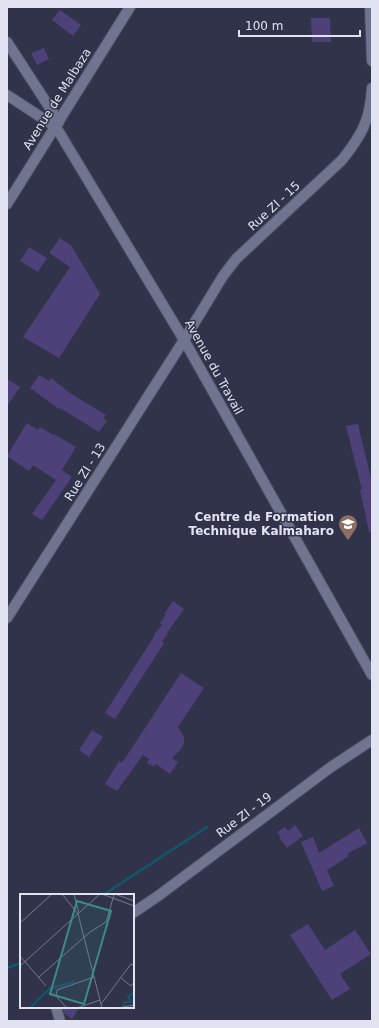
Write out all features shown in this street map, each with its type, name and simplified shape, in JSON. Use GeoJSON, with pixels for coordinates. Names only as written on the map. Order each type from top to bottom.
{"type":"FeatureCollection","features":[{"type":"Feature","properties":{"kind":"street","name":"Avenue de Malbaza"},"geometry":{"type":"LineString","coordinates":[[7,204],[130,7]]}},
{"type":"Feature","properties":{"kind":"street"},"geometry":{"type":"LineString","coordinates":[[370,7],[372,62]]}},
{"type":"Feature","properties":{"kind":"street"},"geometry":{"type":"LineString","coordinates":[[7,42],[57,124]]}},
{"type":"Feature","properties":{"kind":"street","name":"Rue ZI - 15"},"geometry":{"type":"LineString","coordinates":[[184,340],[223,276],[236,259],[342,160],[356,142],[365,123],[371,104],[372,88]]}},
{"type":"Feature","properties":{"kind":"street","name":"Avenue du Travail"},"geometry":{"type":"LineString","coordinates":[[7,95],[57,124],[184,340],[372,675]]}},
{"type":"Feature","properties":{"kind":"street","name":"Rue ZI - 13"},"geometry":{"type":"LineString","coordinates":[[7,618],[184,340]]}},
{"type":"Feature","properties":{"kind":"street","name":"Rue ZI - 19"},"geometry":{"type":"LineString","coordinates":[[134,912],[324,772],[372,740]]}},
{"type":"Feature","properties":{"kind":"street"},"geometry":{"type":"LineString","coordinates":[[56,1008],[60,1021]]}},
{"type":"Feature","properties":{"kind":"building"},"geometry":{"type":"Polygon","coordinates":[[[60,10],[81,25],[73,36],[52,20],[60,10]]]}},
{"type":"Feature","properties":{"kind":"building"},"geometry":{"type":"Polygon","coordinates":[[[311,18],[330,18],[331,42],[312,42],[311,18]]]}},
{"type":"Feature","properties":{"kind":"building"},"geometry":{"type":"Polygon","coordinates":[[[44,48],[49,59],[37,65],[31,53],[44,48]]]}},
{"type":"Feature","properties":{"kind":"building"},"geometry":{"type":"Polygon","coordinates":[[[60,238],[71,245],[100,294],[59,358],[23,337],[70,267],[49,253],[60,238]]]}},
{"type":"Feature","properties":{"kind":"building"},"geometry":{"type":"Polygon","coordinates":[[[29,247],[47,258],[38,272],[20,261],[29,247]]]}},
{"type":"Feature","properties":{"kind":"building"},"geometry":{"type":"Polygon","coordinates":[[[39,375],[49,381],[51,378],[70,393],[106,415],[103,418],[107,421],[99,432],[60,408],[59,409],[30,388],[39,375]]]}},
{"type":"Feature","properties":{"kind":"building"},"geometry":{"type":"Polygon","coordinates":[[[7,379],[20,387],[7,406],[7,379]]]}},
{"type":"Feature","properties":{"kind":"building"},"geometry":{"type":"Polygon","coordinates":[[[27,423],[38,430],[40,427],[76,447],[62,470],[72,477],[42,520],[32,514],[56,480],[33,465],[29,471],[7,456],[27,423]]]}},
{"type":"Feature","properties":{"kind":"building"},"geometry":{"type":"Polygon","coordinates":[[[358,424],[372,483],[372,532],[369,532],[360,490],[362,490],[346,426],[358,424]]]}},
{"type":"Feature","properties":{"kind":"building"},"geometry":{"type":"Polygon","coordinates":[[[173,601],[184,609],[167,633],[168,634],[162,641],[164,643],[115,719],[105,713],[155,635],[154,634],[162,625],[160,623],[166,615],[164,614],[173,601]]]}},
{"type":"Feature","properties":{"kind":"building"},"geometry":{"type":"Polygon","coordinates":[[[181,673],[204,688],[178,727],[184,737],[184,743],[181,749],[172,758],[178,762],[170,774],[156,764],[154,767],[147,763],[149,759],[143,755],[117,791],[105,784],[119,761],[122,763],[181,673]]]}},
{"type":"Feature","properties":{"kind":"building"},"geometry":{"type":"Polygon","coordinates":[[[92,730],[103,737],[89,757],[79,750],[92,730]]]}},
{"type":"Feature","properties":{"kind":"building"},"geometry":{"type":"Polygon","coordinates":[[[295,825],[303,836],[287,848],[277,832],[285,827],[288,831],[295,825]]]}},
{"type":"Feature","properties":{"kind":"building"},"geometry":{"type":"Polygon","coordinates":[[[359,828],[367,843],[347,854],[349,856],[327,870],[334,886],[322,891],[301,842],[313,837],[319,853],[359,828]]]}},
{"type":"Feature","properties":{"kind":"building"},"geometry":{"type":"Polygon","coordinates":[[[308,924],[325,950],[355,930],[371,954],[340,974],[350,989],[332,1000],[290,935],[308,924]]]}},
{"type":"Feature","properties":{"kind":"building"},"geometry":{"type":"Polygon","coordinates":[[[79,1008],[72,1019],[65,1014],[63,1009],[79,1008]]]}},
{"type":"Feature","properties":{"kind":"waterway"},"geometry":{"type":"LineString","coordinates":[[105,894],[207,827]]}},
{"type":"Feature","properties":{"kind":"waterway"},"geometry":{"type":"LineString","coordinates":[[7,968],[20,963]]}},
{"type":"Feature","properties":{"kind":"place","name":"Centre de Formation Technique Kalmaharo"},"geometry":{"type":"Point","coordinates":[348,541]}}]}
